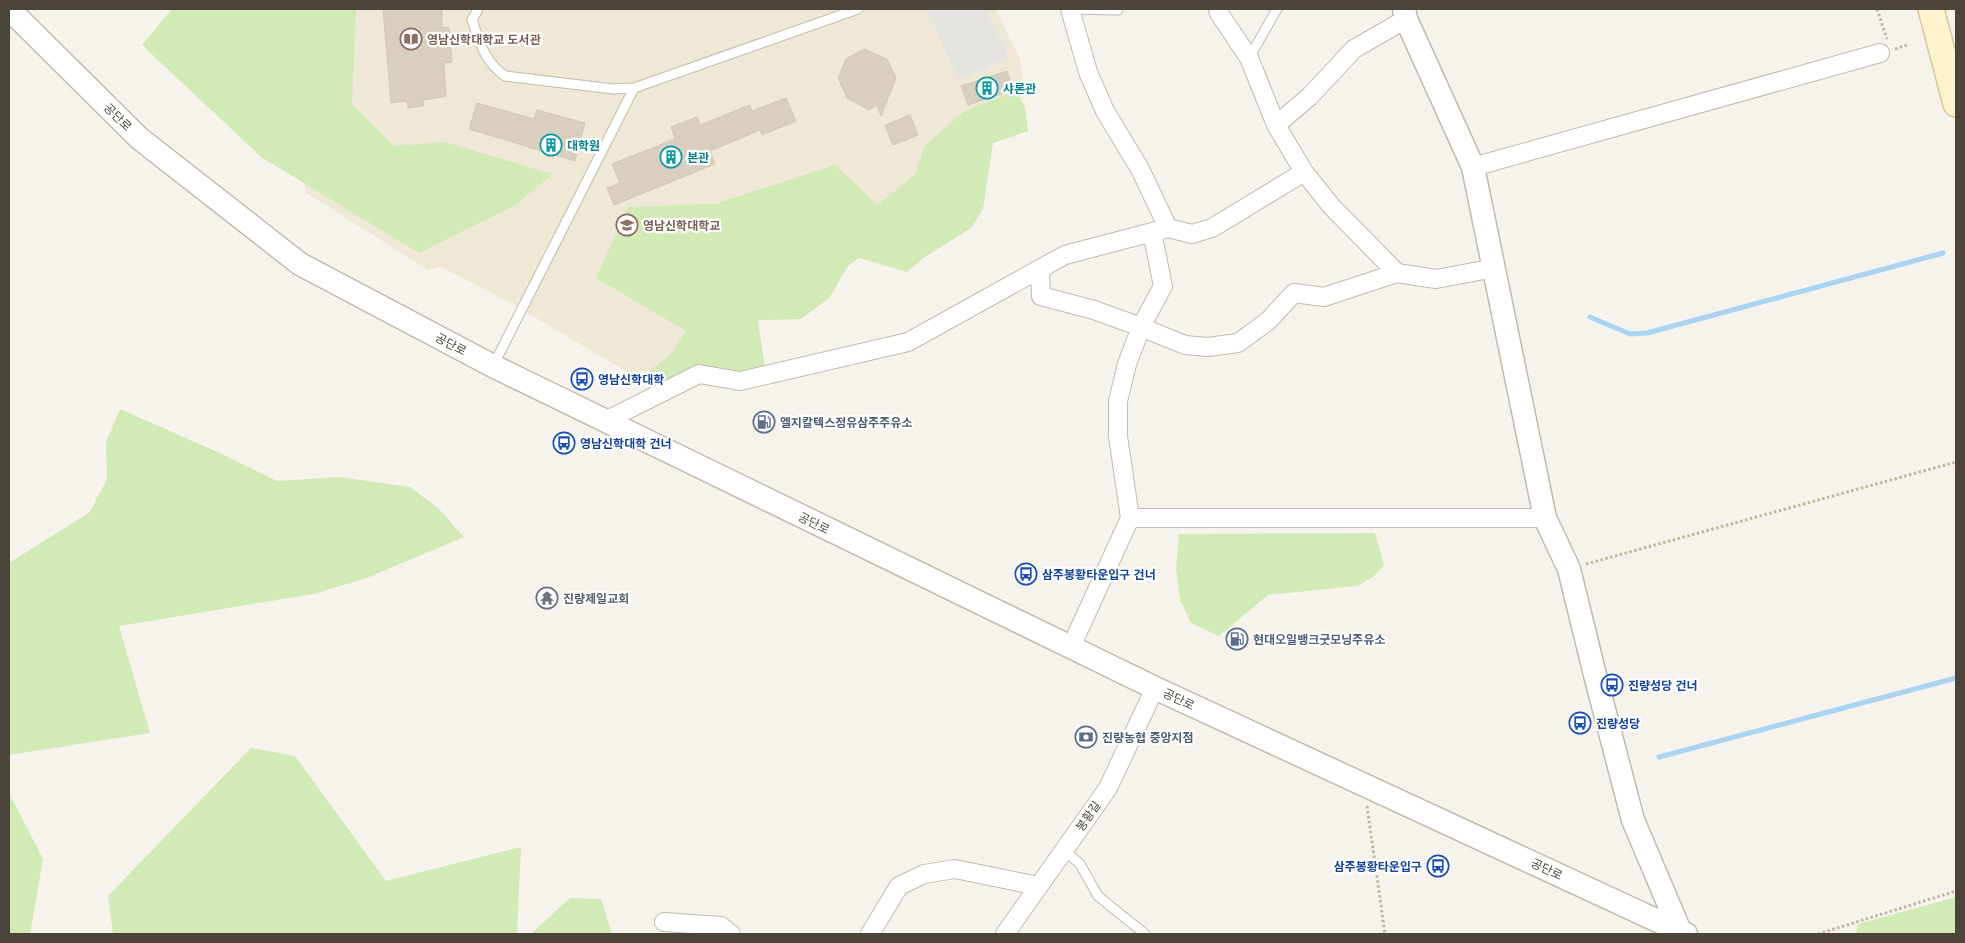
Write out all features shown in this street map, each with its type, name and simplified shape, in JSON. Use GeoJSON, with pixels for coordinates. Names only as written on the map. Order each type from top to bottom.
{"type":"FeatureCollection","features":[{"type":"Feature","properties":{"kind":"main road"},"geometry":{"type":"LineString","coordinates":[[1931,9],[1956,104]]}},
{"type":"Feature","properties":{"kind":"street","name":"공단로"},"geometry":{"type":"LineString","coordinates":[[9,9],[139,138],[300,264],[493,366],[1155,688],[1683,933]]}},
{"type":"Feature","properties":{"kind":"street"},"geometry":{"type":"LineString","coordinates":[[1070,9],[1088,72],[1104,111],[1140,169],[1160,230],[1163,286],[1141,327],[1126,364],[1118,401],[1118,436],[1130,518],[1071,647]]}},
{"type":"Feature","properties":{"kind":"street"},"geometry":{"type":"LineString","coordinates":[[1218,9],[1249,58],[1276,125],[1304,172],[1332,208],[1397,273]]}},
{"type":"Feature","properties":{"kind":"street"},"geometry":{"type":"LineString","coordinates":[[1276,125],[1309,97],[1354,49],[1405,14],[1473,167],[1545,518],[1569,569],[1633,820],[1683,933]]}},
{"type":"Feature","properties":{"kind":"street"},"geometry":{"type":"LineString","coordinates":[[1473,167],[1884,47]]}},
{"type":"Feature","properties":{"kind":"street"},"geometry":{"type":"LineString","coordinates":[[605,421],[700,374],[740,381],[908,342],[1040,271],[1065,255],[1160,230],[1192,234],[1212,228],[1304,172]]}},
{"type":"Feature","properties":{"kind":"street"},"geometry":{"type":"LineString","coordinates":[[1040,271],[1041,296],[1094,310],[1185,345],[1208,347],[1238,343],[1268,322],[1294,293],[1324,296],[1397,273],[1436,279],[1495,268]]}},
{"type":"Feature","properties":{"kind":"street"},"geometry":{"type":"LineString","coordinates":[[1130,518],[1545,518]]}},
{"type":"Feature","properties":{"kind":"street","name":"봉황길"},"geometry":{"type":"LineString","coordinates":[[1005,934],[1108,788],[1155,688]]}},
{"type":"Feature","properties":{"kind":"street"},"geometry":{"type":"LineString","coordinates":[[870,934],[899,886],[924,874],[955,869],[1038,886]]}},
{"type":"Feature","properties":{"kind":"street"},"geometry":{"type":"LineString","coordinates":[[664,922],[721,926],[731,934]]}},
{"type":"Feature","properties":{"kind":"lane"},"geometry":{"type":"LineString","coordinates":[[478,9],[472,20],[484,54],[494,68],[505,76],[613,89],[634,88],[858,9]]}},
{"type":"Feature","properties":{"kind":"lane"},"geometry":{"type":"LineString","coordinates":[[1070,9],[1118,10]]}},
{"type":"Feature","properties":{"kind":"lane"},"geometry":{"type":"LineString","coordinates":[[1249,58],[1278,9]]}},
{"type":"Feature","properties":{"kind":"lane"},"geometry":{"type":"LineString","coordinates":[[493,366],[634,88]]}},
{"type":"Feature","properties":{"kind":"lane"},"geometry":{"type":"LineString","coordinates":[[1064,850],[1080,864],[1098,896],[1145,934]]}},
{"type":"Feature","properties":{"kind":"path"},"geometry":{"type":"LineString","coordinates":[[1877,9],[1884,47]]}},
{"type":"Feature","properties":{"kind":"path"},"geometry":{"type":"LineString","coordinates":[[1589,563],[1956,462]]}},
{"type":"Feature","properties":{"kind":"path"},"geometry":{"type":"LineString","coordinates":[[1364,785],[1385,934]]}},
{"type":"Feature","properties":{"kind":"path"},"geometry":{"type":"LineString","coordinates":[[1818,934],[1956,891]]}},
{"type":"Feature","properties":{"kind":"shaded area","name":"영남신학대학교"},"geometry":{"type":"Polygon","coordinates":[[[304,9],[996,9],[1020,59],[1025,97],[961,129],[960,174],[848,266],[829,298],[801,319],[757,320],[671,354],[639,379],[509,302],[441,267],[428,270],[305,192],[304,9]]]}},
{"type":"Feature","properties":{"kind":"shaded area"},"geometry":{"type":"Polygon","coordinates":[[[922,9],[986,9],[1009,57],[958,80],[928,11],[922,9]]]}},
{"type":"Feature","properties":{"kind":"green space"},"geometry":{"type":"Polygon","coordinates":[[[172,9],[356,9],[352,104],[394,146],[445,142],[552,174],[516,205],[419,253],[261,157],[142,45],[172,9]]]}},
{"type":"Feature","properties":{"kind":"green space"},"geometry":{"type":"Polygon","coordinates":[[[1017,91],[1025,107],[1028,131],[993,143],[983,209],[971,228],[925,257],[907,272],[859,258],[848,266],[829,298],[801,319],[758,320],[765,369],[660,388],[639,379],[671,354],[686,331],[596,278],[628,207],[715,204],[835,165],[878,205],[915,174],[925,145],[965,111],[1017,91]]]}},
{"type":"Feature","properties":{"kind":"green space"},"geometry":{"type":"Polygon","coordinates":[[[120,409],[222,454],[277,481],[339,477],[410,487],[439,509],[464,537],[369,577],[314,594],[119,626],[150,733],[9,755],[9,563],[90,512],[107,479],[106,442],[120,409]]]}},
{"type":"Feature","properties":{"kind":"green space"},"geometry":{"type":"Polygon","coordinates":[[[1375,533],[1384,565],[1373,577],[1357,586],[1268,595],[1219,636],[1191,623],[1180,600],[1176,568],[1179,534],[1375,533]]]}},
{"type":"Feature","properties":{"kind":"green space"},"geometry":{"type":"Polygon","coordinates":[[[251,748],[295,756],[386,881],[521,847],[517,934],[113,934],[108,896],[251,748]]]}},
{"type":"Feature","properties":{"kind":"green space"},"geometry":{"type":"Polygon","coordinates":[[[9,793],[43,859],[30,934],[9,934],[9,793]]]}},
{"type":"Feature","properties":{"kind":"green space"},"geometry":{"type":"Polygon","coordinates":[[[1956,897],[1956,934],[1856,934],[1858,924],[1956,897]]]}},
{"type":"Feature","properties":{"kind":"green space"},"geometry":{"type":"Polygon","coordinates":[[[570,898],[601,899],[612,934],[531,934],[570,898]]]}},
{"type":"Feature","properties":{"kind":"building"},"geometry":{"type":"Polygon","coordinates":[[[383,9],[442,9],[442,27],[449,28],[452,62],[444,63],[446,96],[424,100],[423,106],[408,108],[407,101],[391,103],[383,9]]]}},
{"type":"Feature","properties":{"kind":"building"},"geometry":{"type":"Polygon","coordinates":[[[864,49],[887,59],[896,78],[881,116],[877,105],[869,110],[847,98],[838,78],[846,59],[864,49]]]}},
{"type":"Feature","properties":{"kind":"building","name":"샤론관"},"geometry":{"type":"Polygon","coordinates":[[[1007,71],[1013,90],[968,105],[961,86],[1007,71]]]}},
{"type":"Feature","properties":{"kind":"building","name":"본관"},"geometry":{"type":"Polygon","coordinates":[[[786,98],[796,121],[762,135],[760,130],[710,151],[715,164],[614,205],[607,188],[620,183],[612,164],[675,139],[671,127],[697,117],[700,125],[750,105],[752,111],[786,98]]]}},
{"type":"Feature","properties":{"kind":"building","name":"대학원"},"geometry":{"type":"Polygon","coordinates":[[[477,103],[534,119],[537,110],[585,123],[575,161],[469,129],[477,103]]]}},
{"type":"Feature","properties":{"kind":"building"},"geometry":{"type":"Polygon","coordinates":[[[910,115],[918,135],[893,145],[885,125],[910,115]]]}},
{"type":"Feature","properties":{"kind":"waterway"},"geometry":{"type":"LineString","coordinates":[[1590,317],[1630,334],[1647,333],[1943,253]]}},
{"type":"Feature","properties":{"kind":"waterway"},"geometry":{"type":"LineString","coordinates":[[1659,757],[1956,678]]}},
{"type":"Feature","properties":{"kind":"place","name":"영남신학대학교 도서관"},"geometry":{"type":"Point","coordinates":[411,39]}},
{"type":"Feature","properties":{"kind":"place","name":"샤론관"},"geometry":{"type":"Point","coordinates":[987,88]}},
{"type":"Feature","properties":{"kind":"place","name":"대학원"},"geometry":{"type":"Point","coordinates":[551,145]}},
{"type":"Feature","properties":{"kind":"place","name":"본관"},"geometry":{"type":"Point","coordinates":[671,157]}},
{"type":"Feature","properties":{"kind":"place","name":"영남신학대학교"},"geometry":{"type":"Point","coordinates":[627,225]}},
{"type":"Feature","properties":{"kind":"place","name":"영남신학대학"},"geometry":{"type":"Point","coordinates":[582,379]}},
{"type":"Feature","properties":{"kind":"place","name":"엘지칼텍스정유삼주주유소"},"geometry":{"type":"Point","coordinates":[764,422]}},
{"type":"Feature","properties":{"kind":"place","name":"영남신학대학 건너"},"geometry":{"type":"Point","coordinates":[564,443]}},
{"type":"Feature","properties":{"kind":"place","name":"삼주봉황타운입구 건너"},"geometry":{"type":"Point","coordinates":[1026,574]}},
{"type":"Feature","properties":{"kind":"place","name":"진량제일교회"},"geometry":{"type":"Point","coordinates":[547,598]}},
{"type":"Feature","properties":{"kind":"place","name":"현대오일뱅크굿모닝주유소"},"geometry":{"type":"Point","coordinates":[1237,639]}},
{"type":"Feature","properties":{"kind":"place","name":"진량성당 건너"},"geometry":{"type":"Point","coordinates":[1612,685]}},
{"type":"Feature","properties":{"kind":"place","name":"진량성당"},"geometry":{"type":"Point","coordinates":[1580,723]}},
{"type":"Feature","properties":{"kind":"place","name":"진량농협 중앙지점"},"geometry":{"type":"Point","coordinates":[1086,737]}},
{"type":"Feature","properties":{"kind":"place","name":"삼주봉황타운입구"},"geometry":{"type":"Point","coordinates":[1438,866]}}]}
